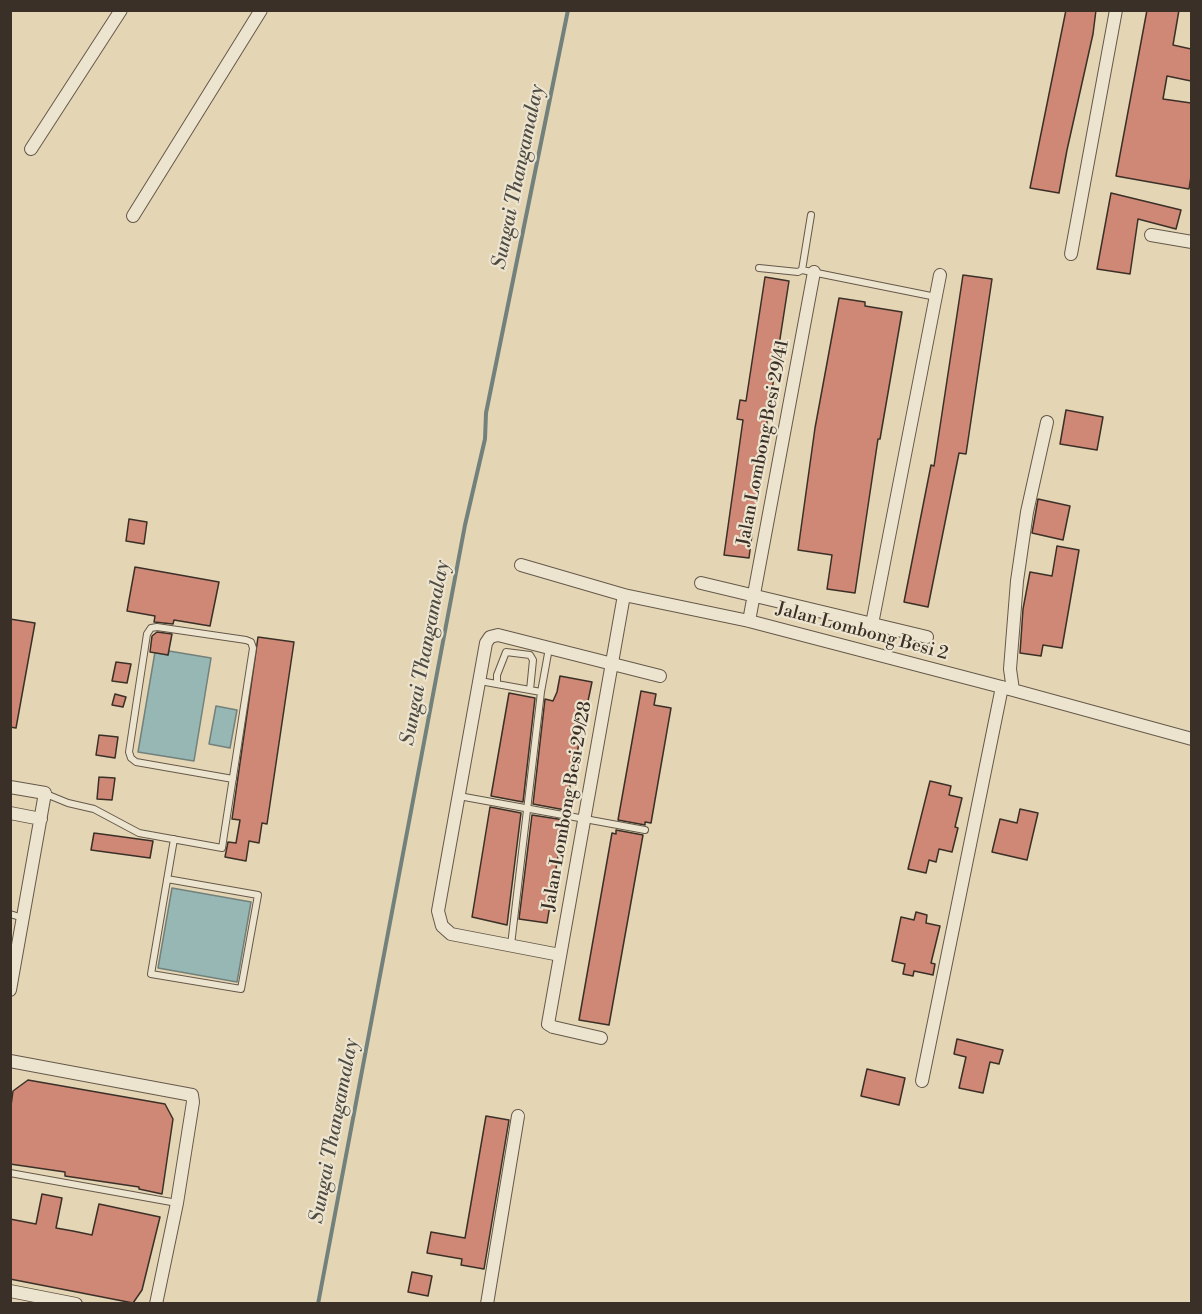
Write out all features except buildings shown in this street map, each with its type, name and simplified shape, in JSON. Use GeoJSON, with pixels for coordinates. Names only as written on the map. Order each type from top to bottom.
{"type":"FeatureCollection","features":[{"type":"Feature","properties":{"kind":"street"},"geometry":{"type":"LineString","coordinates":[[31,149],[121,10]]}},
{"type":"Feature","properties":{"kind":"street"},"geometry":{"type":"LineString","coordinates":[[133,216],[261,10]]}},
{"type":"Feature","properties":{"kind":"street"},"geometry":{"type":"LineString","coordinates":[[1071,254],[1116,10]]}},
{"type":"Feature","properties":{"kind":"street"},"geometry":{"type":"LineString","coordinates":[[1151,235],[1191,242]]}},
{"type":"Feature","properties":{"kind":"street","name":"Jalan Lombong Besi 29/41"},"geometry":{"type":"LineString","coordinates":[[749,621],[808,271]]}},
{"type":"Feature","properties":{"kind":"street"},"geometry":{"type":"LineString","coordinates":[[872,624],[940,275]]}},
{"type":"Feature","properties":{"kind":"street"},"geometry":{"type":"LineString","coordinates":[[922,1081],[1007,688],[1017,581],[1027,512],[1047,422]]}},
{"type":"Feature","properties":{"kind":"street","name":"Jalan Lombong Besi 2"},"geometry":{"type":"LineString","coordinates":[[521,565],[624,595],[749,621],[1007,688],[1191,740]]}},
{"type":"Feature","properties":{"kind":"street"},"geometry":{"type":"LineString","coordinates":[[701,583],[927,637]]}},
{"type":"Feature","properties":{"kind":"street","name":"Jalan Lombong Besi 29/28"},"geometry":{"type":"LineString","coordinates":[[601,1038],[553,1027],[548,1023],[624,595]]}},
{"type":"Feature","properties":{"kind":"street"},"geometry":{"type":"LineString","coordinates":[[560,955],[451,934],[442,926],[438,911],[486,643],[490,637],[498,635],[660,676]]}},
{"type":"Feature","properties":{"kind":"street"},"geometry":{"type":"LineString","coordinates":[[10,787],[45,793],[23,918],[14,945],[10,990]]}},
{"type":"Feature","properties":{"kind":"street"},"geometry":{"type":"LineString","coordinates":[[10,813],[40,819]]}},
{"type":"Feature","properties":{"kind":"street"},"geometry":{"type":"LineString","coordinates":[[10,1060],[192,1095],[193,1102],[177,1203],[156,1304]]}},
{"type":"Feature","properties":{"kind":"street"},"geometry":{"type":"LineString","coordinates":[[487,1304],[518,1116]]}},
{"type":"Feature","properties":{"kind":"street"},"geometry":{"type":"LineString","coordinates":[[10,1291],[76,1304]]}},
{"type":"Feature","properties":{"kind":"lane"},"geometry":{"type":"LineString","coordinates":[[808,271],[811,215]]}},
{"type":"Feature","properties":{"kind":"lane"},"geometry":{"type":"LineString","coordinates":[[759,268],[808,271],[936,297]]}},
{"type":"Feature","properties":{"kind":"lane"},"geometry":{"type":"LineString","coordinates":[[45,793],[68,803],[94,808],[139,833],[222,848],[254,648],[251,642],[157,627],[151,628],[147,634],[129,752],[131,758],[136,762],[233,779]]}},
{"type":"Feature","properties":{"kind":"lane"},"geometry":{"type":"LineString","coordinates":[[511,945],[541,692],[549,648]]}},
{"type":"Feature","properties":{"kind":"lane"},"geometry":{"type":"LineString","coordinates":[[497,684],[497,675],[506,652],[530,655],[533,660],[530,690]]}},
{"type":"Feature","properties":{"kind":"lane"},"geometry":{"type":"LineString","coordinates":[[479,681],[541,692]]}},
{"type":"Feature","properties":{"kind":"lane"},"geometry":{"type":"LineString","coordinates":[[459,796],[645,830]]}},
{"type":"Feature","properties":{"kind":"lane"},"geometry":{"type":"LineString","coordinates":[[167,879],[258,895],[241,989],[151,974],[167,879],[174,840]]}},
{"type":"Feature","properties":{"kind":"lane"},"geometry":{"type":"LineString","coordinates":[[10,914],[23,918]]}},
{"type":"Feature","properties":{"kind":"lane"},"geometry":{"type":"LineString","coordinates":[[10,1173],[177,1203]]}},
{"type":"Feature","properties":{"kind":"water"},"geometry":{"type":"Polygon","coordinates":[[[169,651],[211,658],[194,761],[138,752],[155,652],[168,655],[169,651]]]}},
{"type":"Feature","properties":{"kind":"water"},"geometry":{"type":"Polygon","coordinates":[[[216,706],[237,710],[230,748],[209,744],[216,706]]]}},
{"type":"Feature","properties":{"kind":"water"},"geometry":{"type":"Polygon","coordinates":[[[172,888],[251,902],[237,982],[158,968],[172,888]]]}},
{"type":"Feature","properties":{"kind":"waterway","name":"Sungai Thangamalay"},"geometry":{"type":"LineString","coordinates":[[318,1304],[465,525],[485,439],[486,413],[568,10]]}}]}
